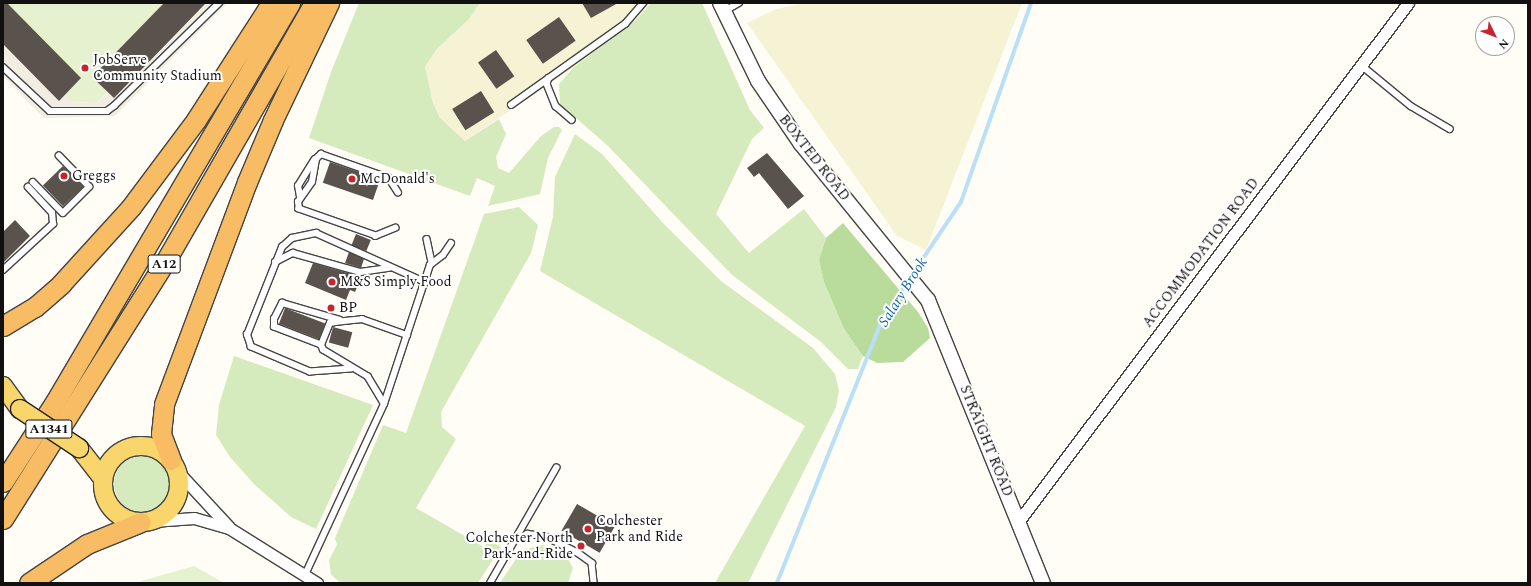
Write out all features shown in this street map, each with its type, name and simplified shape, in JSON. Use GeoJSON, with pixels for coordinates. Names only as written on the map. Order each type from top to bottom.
{"type":"FeatureCollection","features":[{"type":"Feature","properties":{"kind":"highway"},"geometry":{"type":"LineString","coordinates":[[3,326],[35,307],[61,284],[131,207],[196,120],[271,3]]}},
{"type":"Feature","properties":{"kind":"highway","name":"A12"},"geometry":{"type":"LineString","coordinates":[[3,482],[55,402],[290,3]]}},
{"type":"Feature","properties":{"kind":"highway","name":"A12"},"geometry":{"type":"LineString","coordinates":[[3,519],[169,255],[314,3]]}},
{"type":"Feature","properties":{"kind":"highway"},"geometry":{"type":"LineString","coordinates":[[174,466],[161,434],[164,404],[247,182],[272,120],[329,3]]}},
{"type":"Feature","properties":{"kind":"highway"},"geometry":{"type":"LineString","coordinates":[[29,583],[87,544],[147,522]]}},
{"type":"Feature","properties":{"kind":"main road","name":"A1341"},"geometry":{"type":"LineString","coordinates":[[3,386],[11,408],[81,449],[104,479]]}},
{"type":"Feature","properties":{"kind":"main road","name":"A1341"},"geometry":{"type":"LineString","coordinates":[[81,449],[118,454],[140,446],[162,452],[174,466]]}},
{"type":"Feature","properties":{"kind":"main road"},"geometry":{"type":"LineString","coordinates":[[118,454],[108,465],[104,479],[106,500],[112,508],[130,521],[147,522],[166,513],[176,501],[180,487],[174,466]]}},
{"type":"Feature","properties":{"kind":"street","name":"ACCOMMODATION ROAD"},"geometry":{"type":"LineString","coordinates":[[1018,522],[1408,3]]}},
{"type":"Feature","properties":{"kind":"street","name":"BOXTED ROAD"},"geometry":{"type":"LineString","coordinates":[[721,7],[758,81],[801,144],[928,300]]}},
{"type":"Feature","properties":{"kind":"street","name":"STRAIGHT ROAD"},"geometry":{"type":"LineString","coordinates":[[928,300],[1043,583]]}},
{"type":"Feature","properties":{"kind":"street"},"geometry":{"type":"LineString","coordinates":[[174,466],[229,528]]}},
{"type":"Feature","properties":{"kind":"street"},"geometry":{"type":"LineString","coordinates":[[147,522],[194,518],[229,528],[317,583]]}},
{"type":"Feature","properties":{"kind":"lane"},"geometry":{"type":"LineString","coordinates":[[3,67],[50,111],[106,111],[114,106],[219,3]]}},
{"type":"Feature","properties":{"kind":"lane"},"geometry":{"type":"LineString","coordinates":[[511,105],[625,24],[643,3]]}},
{"type":"Feature","properties":{"kind":"lane"},"geometry":{"type":"LineString","coordinates":[[721,7],[738,3]]}},
{"type":"Feature","properties":{"kind":"lane"},"geometry":{"type":"LineString","coordinates":[[1360,65],[1427,118],[1450,129]]}},
{"type":"Feature","properties":{"kind":"lane"},"geometry":{"type":"LineString","coordinates":[[549,78],[547,84],[556,106],[572,120]]}},
{"type":"Feature","properties":{"kind":"lane"},"geometry":{"type":"LineString","coordinates":[[396,228],[376,236],[299,209],[300,181],[316,159],[322,154],[389,178],[398,192]]}},
{"type":"Feature","properties":{"kind":"lane"},"geometry":{"type":"LineString","coordinates":[[33,182],[63,213],[89,187],[59,156]]}},
{"type":"Feature","properties":{"kind":"lane"},"geometry":{"type":"LineString","coordinates":[[300,197],[312,182],[316,159]]}},
{"type":"Feature","properties":{"kind":"lane"},"geometry":{"type":"LineString","coordinates":[[3,270],[53,224],[52,213],[28,187]]}},
{"type":"Feature","properties":{"kind":"lane"},"geometry":{"type":"LineString","coordinates":[[351,369],[310,372],[251,347],[247,335],[282,247],[292,238],[316,233],[366,253],[390,268],[425,282]]}},
{"type":"Feature","properties":{"kind":"lane"},"geometry":{"type":"LineString","coordinates":[[305,575],[384,404],[431,264],[427,239]]}},
{"type":"Feature","properties":{"kind":"lane"},"geometry":{"type":"LineString","coordinates":[[431,264],[443,255],[451,243]]}},
{"type":"Feature","properties":{"kind":"lane"},"geometry":{"type":"LineString","coordinates":[[275,262],[293,253],[360,272],[390,268]]}},
{"type":"Feature","properties":{"kind":"lane"},"geometry":{"type":"LineString","coordinates":[[346,322],[282,303],[274,319],[274,327],[321,345],[323,350],[351,369],[368,377],[384,404]]}},
{"type":"Feature","properties":{"kind":"lane"},"geometry":{"type":"LineString","coordinates":[[321,345],[330,323],[362,319],[407,334]]}},
{"type":"Feature","properties":{"kind":"lane"},"geometry":{"type":"LineString","coordinates":[[490,583],[556,468]]}},
{"type":"Feature","properties":{"kind":"lane"},"geometry":{"type":"LineString","coordinates":[[514,541],[527,534],[545,536],[577,552],[592,563],[594,583]]}},
{"type":"Feature","properties":{"kind":"shaded area"},"geometry":{"type":"Polygon","coordinates":[[[202,3],[227,3],[115,116],[44,118],[3,76],[3,44],[58,100],[65,94],[73,102],[97,103],[108,92],[114,98],[204,6],[202,3]]]}},
{"type":"Feature","properties":{"kind":"shaded area"},"geometry":{"type":"Polygon","coordinates":[[[480,3],[651,3],[638,18],[573,68],[465,141],[440,118],[433,103],[425,67],[436,50],[469,19],[480,3]]]}},
{"type":"Feature","properties":{"kind":"shaded area"},"geometry":{"type":"Polygon","coordinates":[[[805,3],[1022,3],[926,250],[897,236],[747,23],[776,9],[805,3]]]}},
{"type":"Feature","properties":{"kind":"green space","name":"JobServe Community Stadium"},"geometry":{"type":"Polygon","coordinates":[[[3,3],[202,3],[204,5],[114,98],[107,92],[97,103],[59,101],[3,44],[3,3]]]}},
{"type":"Feature","properties":{"kind":"green space"},"geometry":{"type":"Polygon","coordinates":[[[359,3],[480,3],[469,19],[436,50],[425,67],[433,103],[440,118],[465,141],[499,119],[506,134],[496,157],[498,168],[509,173],[541,136],[554,127],[559,127],[562,130],[548,158],[540,194],[488,206],[495,186],[477,178],[470,196],[309,138],[331,72],[359,3]]]}},
{"type":"Feature","properties":{"kind":"green space"},"geometry":{"type":"Polygon","coordinates":[[[651,3],[702,3],[750,110],[764,128],[752,139],[716,214],[749,253],[804,209],[826,238],[819,260],[824,282],[844,329],[863,356],[858,369],[848,369],[821,342],[731,274],[608,146],[560,104],[559,84],[573,68],[638,18],[651,3]]]}},
{"type":"Feature","properties":{"kind":"green space"},"geometry":{"type":"Polygon","coordinates":[[[575,134],[602,154],[663,223],[721,281],[813,348],[835,374],[839,391],[836,407],[748,583],[715,583],[805,426],[540,271],[553,217],[555,177],[575,134]]]}},
{"type":"Feature","properties":{"kind":"green space"},"geometry":{"type":"Polygon","coordinates":[[[519,207],[538,225],[531,253],[441,412],[442,427],[456,439],[416,508],[484,547],[489,540],[501,547],[478,583],[341,583],[331,575],[329,560],[337,545],[335,538],[383,425],[406,433],[484,214],[519,207]]]}},
{"type":"Feature","properties":{"kind":"green space"},"geometry":{"type":"Polygon","coordinates":[[[843,223],[918,312],[928,328],[930,338],[903,362],[877,363],[863,356],[844,329],[824,282],[819,260],[826,238],[843,223]]]}},
{"type":"Feature","properties":{"kind":"green space"},"geometry":{"type":"Polygon","coordinates":[[[234,356],[373,405],[316,529],[291,517],[254,484],[230,457],[216,435],[219,405],[234,356]]]}},
{"type":"Feature","properties":{"kind":"green space"},"geometry":{"type":"Polygon","coordinates":[[[137,456],[147,456],[162,464],[168,473],[170,484],[168,495],[162,504],[147,512],[137,512],[126,507],[119,500],[114,489],[114,479],[119,468],[126,461],[137,456]]]}},
{"type":"Feature","properties":{"kind":"green space"},"geometry":{"type":"Polygon","coordinates":[[[543,545],[568,559],[573,568],[568,583],[500,583],[522,550],[543,545]]]}},
{"type":"Feature","properties":{"kind":"green space"},"geometry":{"type":"Polygon","coordinates":[[[194,566],[224,583],[138,583],[141,581],[194,566]]]}},
{"type":"Feature","properties":{"kind":"building"},"geometry":{"type":"Polygon","coordinates":[[[3,3],[7,3],[81,78],[59,101],[3,44],[3,3]]]}},
{"type":"Feature","properties":{"kind":"building"},"geometry":{"type":"Polygon","coordinates":[[[164,3],[206,3],[114,98],[92,77],[164,3]]]}},
{"type":"Feature","properties":{"kind":"building"},"geometry":{"type":"Polygon","coordinates":[[[582,3],[618,3],[591,18],[582,3]]]}},
{"type":"Feature","properties":{"kind":"building"},"geometry":{"type":"Polygon","coordinates":[[[559,17],[576,41],[543,64],[526,40],[559,17]]]}},
{"type":"Feature","properties":{"kind":"building"},"geometry":{"type":"Polygon","coordinates":[[[496,50],[514,76],[496,89],[478,63],[496,50]]]}},
{"type":"Feature","properties":{"kind":"building"},"geometry":{"type":"Polygon","coordinates":[[[481,91],[494,112],[465,130],[452,109],[481,91]]]}},
{"type":"Feature","properties":{"kind":"building"},"geometry":{"type":"Polygon","coordinates":[[[767,153],[804,196],[788,209],[759,173],[754,177],[747,168],[767,153]]]}},
{"type":"Feature","properties":{"kind":"building","name":"McDonald's"},"geometry":{"type":"Polygon","coordinates":[[[330,162],[380,179],[373,200],[323,183],[330,162]]]}},
{"type":"Feature","properties":{"kind":"building","name":"Greggs"},"geometry":{"type":"Polygon","coordinates":[[[63,166],[83,187],[63,206],[43,185],[63,166]]]}},
{"type":"Feature","properties":{"kind":"building"},"geometry":{"type":"Polygon","coordinates":[[[15,220],[30,236],[3,263],[3,232],[15,220]]]}},
{"type":"Feature","properties":{"kind":"building"},"geometry":{"type":"Polygon","coordinates":[[[356,234],[371,240],[366,251],[352,245],[356,234]]]}},
{"type":"Feature","properties":{"kind":"building"},"geometry":{"type":"Polygon","coordinates":[[[349,252],[364,259],[361,268],[345,263],[349,252]]]}},
{"type":"Feature","properties":{"kind":"building","name":"M&S Simply Food"},"geometry":{"type":"Polygon","coordinates":[[[313,263],[358,276],[357,279],[360,280],[355,292],[350,290],[346,300],[305,283],[313,263]]]}},
{"type":"Feature","properties":{"kind":"building"},"geometry":{"type":"Polygon","coordinates":[[[285,308],[325,323],[319,339],[279,324],[285,308]]]}},
{"type":"Feature","properties":{"kind":"building"},"geometry":{"type":"Polygon","coordinates":[[[333,327],[352,332],[348,348],[329,342],[333,327]]]}},
{"type":"Feature","properties":{"kind":"building","name":"Colchester Park and Ride"},"geometry":{"type":"Polygon","coordinates":[[[577,504],[615,526],[600,553],[562,531],[577,504]]]}},
{"type":"Feature","properties":{"kind":"waterway","name":"Salary Brook"},"geometry":{"type":"LineString","coordinates":[[912,275],[961,202],[1031,3]]}},
{"type":"Feature","properties":{"kind":"waterway","name":"Salary Brook"},"geometry":{"type":"LineString","coordinates":[[777,583],[882,320],[908,282]]}},
{"type":"Feature","properties":{"kind":"place","name":"JobServe Community Stadium"},"geometry":{"type":"Point","coordinates":[85,68]}},
{"type":"Feature","properties":{"kind":"place","name":"Greggs"},"geometry":{"type":"Point","coordinates":[64,176]}},
{"type":"Feature","properties":{"kind":"place","name":"McDonald's"},"geometry":{"type":"Point","coordinates":[352,179]}},
{"type":"Feature","properties":{"kind":"place","name":"M&S Simply Food"},"geometry":{"type":"Point","coordinates":[332,282]}},
{"type":"Feature","properties":{"kind":"place","name":"BP"},"geometry":{"type":"Point","coordinates":[331,308]}},
{"type":"Feature","properties":{"kind":"place","name":"Colchester Park and Ride"},"geometry":{"type":"Point","coordinates":[588,529]}},
{"type":"Feature","properties":{"kind":"place","name":"Colchester North Park-and-Ride"},"geometry":{"type":"Point","coordinates":[581,546]}}]}
